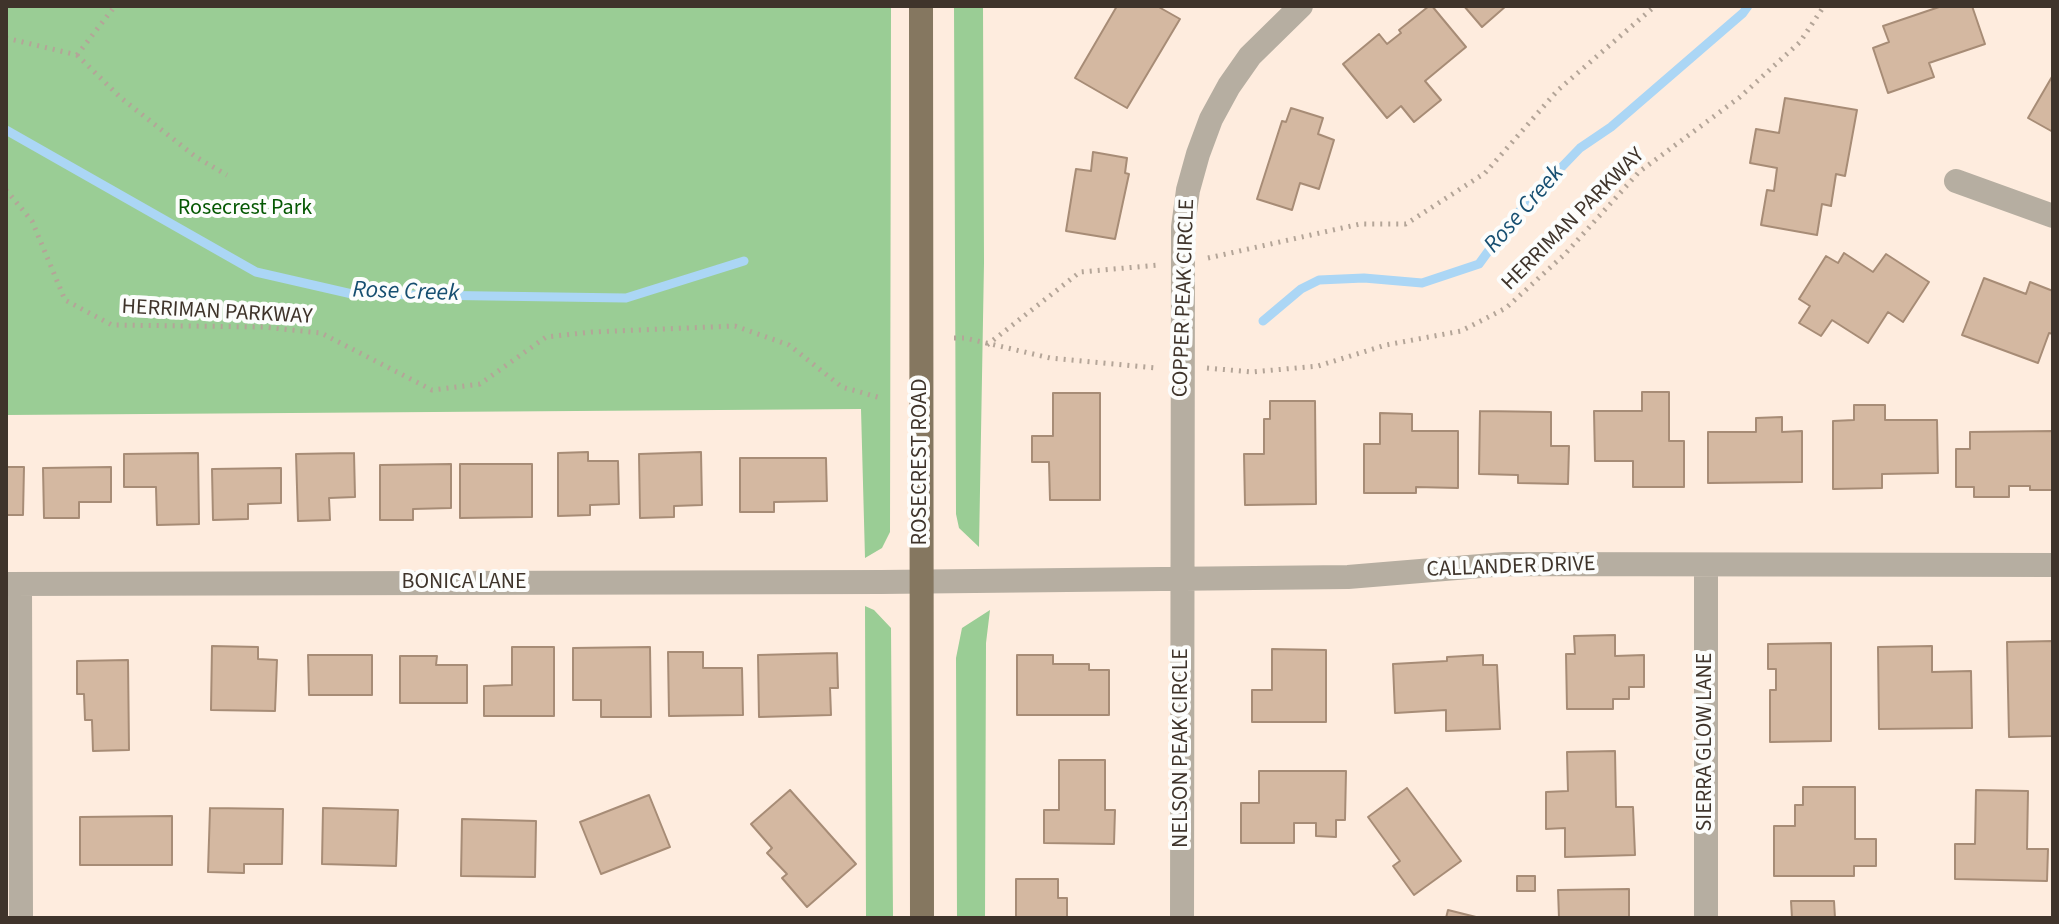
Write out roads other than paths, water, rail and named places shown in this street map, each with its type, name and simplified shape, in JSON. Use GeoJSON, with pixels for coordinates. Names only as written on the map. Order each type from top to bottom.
{"type":"FeatureCollection","features":[{"type":"Feature","properties":{"kind":"main road","name":"ROSECREST ROAD"},"geometry":{"type":"LineString","coordinates":[[921,6],[922,918]]}},
{"type":"Feature","properties":{"kind":"street","name":"COPPER PEAK CIRCLE"},"geometry":{"type":"LineString","coordinates":[[1182,579],[1182,264],[1188,190],[1211,119],[1229,86],[1250,56],[1301,6]]}},
{"type":"Feature","properties":{"kind":"street"},"geometry":{"type":"LineString","coordinates":[[1956,181],[2053,216]]}},
{"type":"Feature","properties":{"kind":"street","name":"CALLANDER DRIVE"},"geometry":{"type":"LineString","coordinates":[[922,581],[1373,576],[1505,564],[2053,565]]}},
{"type":"Feature","properties":{"kind":"street","name":"SIERRA GLOW LANE"},"geometry":{"type":"LineString","coordinates":[[1706,565],[1706,918]]}},
{"type":"Feature","properties":{"kind":"street","name":"NELSON PEAK CIRCLE"},"geometry":{"type":"LineString","coordinates":[[1182,579],[1182,918]]}},
{"type":"Feature","properties":{"kind":"street","name":"BONICA LANE"},"geometry":{"type":"LineString","coordinates":[[13,584],[922,581]]}},
{"type":"Feature","properties":{"kind":"street"},"geometry":{"type":"LineString","coordinates":[[13,584],[21,918]]}},
{"type":"Feature","properties":{"kind":"waterway","name":"Rose Creek"},"geometry":{"type":"LineString","coordinates":[[1263,321],[1301,289],[1319,280],[1364,278],[1422,283],[1479,264],[1511,220],[1580,148],[1611,127],[1748,6]]}},
{"type":"Feature","properties":{"kind":"waterway","name":"Rose Creek"},"geometry":{"type":"LineString","coordinates":[[6,130],[256,272],[352,294],[626,298],[744,261]]}},
{"type":"Feature","properties":{"kind":"park label","name":"Rosecrest Park"},"geometry":{"type":"Point","coordinates":[245,209]}}]}
